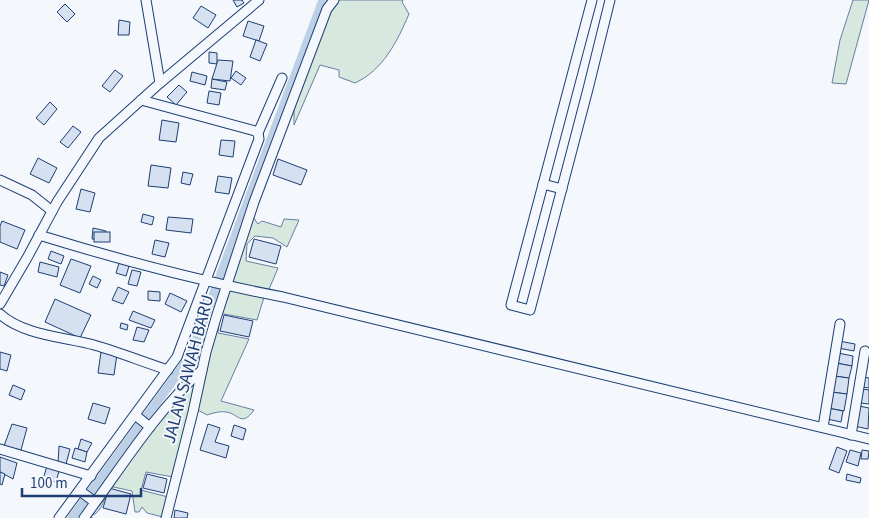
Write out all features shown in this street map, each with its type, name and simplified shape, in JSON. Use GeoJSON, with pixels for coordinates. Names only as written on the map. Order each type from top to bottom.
{"type":"FeatureCollection","features":[{"type":"Feature","properties":{"kind":"street"},"geometry":{"type":"LineString","coordinates":[[146,0],[160,83]]}},
{"type":"Feature","properties":{"kind":"street"},"geometry":{"type":"LineString","coordinates":[[0,304],[52,211],[99,138],[160,83],[259,0]]}},
{"type":"Feature","properties":{"kind":"street"},"geometry":{"type":"LineString","coordinates":[[334,0],[328,9],[224,286],[283,297],[869,439]]}},
{"type":"Feature","properties":{"kind":"street"},"geometry":{"type":"LineString","coordinates":[[592,0],[511,305],[530,310],[610,0]]}},
{"type":"Feature","properties":{"kind":"street"},"geometry":{"type":"LineString","coordinates":[[84,518],[91,476],[177,357],[258,144],[258,133],[282,78]]}},
{"type":"Feature","properties":{"kind":"street"},"geometry":{"type":"LineString","coordinates":[[141,100],[258,133]]}},
{"type":"Feature","properties":{"kind":"street"},"geometry":{"type":"LineString","coordinates":[[0,180],[32,195],[52,211]]}},
{"type":"Feature","properties":{"kind":"street"},"geometry":{"type":"LineString","coordinates":[[543,184],[562,189]]}},
{"type":"Feature","properties":{"kind":"street","name":"JALAN SAWAH BARU"},"geometry":{"type":"LineString","coordinates":[[39,236],[125,261],[224,286],[166,518]]}},
{"type":"Feature","properties":{"kind":"street"},"geometry":{"type":"LineString","coordinates":[[0,314],[9,322],[24,328],[94,345],[168,370]]}},
{"type":"Feature","properties":{"kind":"street"},"geometry":{"type":"LineString","coordinates":[[823,427],[840,324]]}},
{"type":"Feature","properties":{"kind":"street"},"geometry":{"type":"LineString","coordinates":[[851,434],[864,351]]}},
{"type":"Feature","properties":{"kind":"street"},"geometry":{"type":"LineString","coordinates":[[59,518],[88,497],[148,426],[202,369]]}},
{"type":"Feature","properties":{"kind":"street"},"geometry":{"type":"LineString","coordinates":[[136,416],[148,426]]}},
{"type":"Feature","properties":{"kind":"street"},"geometry":{"type":"LineString","coordinates":[[0,449],[91,476]]}},
{"type":"Feature","properties":{"kind":"shaded area"},"geometry":{"type":"Polygon","coordinates":[[[335,0],[403,0],[402,2],[409,14],[394,45],[381,63],[374,71],[355,83],[339,77],[339,70],[320,65],[294,125],[294,98],[335,0]]]}},
{"type":"Feature","properties":{"kind":"shaded area"},"geometry":{"type":"Polygon","coordinates":[[[853,0],[869,0],[846,84],[832,83],[840,40],[853,0]]]}},
{"type":"Feature","properties":{"kind":"shaded area"},"geometry":{"type":"Polygon","coordinates":[[[253,217],[258,224],[262,221],[281,227],[284,219],[299,220],[287,247],[273,238],[255,236],[247,244],[246,261],[278,268],[267,294],[265,294],[257,320],[220,314],[253,217]]]}},
{"type":"Feature","properties":{"kind":"shaded area"},"geometry":{"type":"Polygon","coordinates":[[[210,323],[173,477],[146,472],[141,490],[168,497],[163,517],[147,513],[142,507],[139,512],[135,512],[132,491],[109,486],[101,507],[91,516],[92,518],[80,518],[198,358],[210,323]]]}},
{"type":"Feature","properties":{"kind":"shaded area"},"geometry":{"type":"Polygon","coordinates":[[[219,323],[218,333],[249,339],[221,401],[254,410],[243,419],[224,412],[207,415],[196,409],[208,353],[219,323]]]}},
{"type":"Feature","properties":{"kind":"building"},"geometry":{"type":"Polygon","coordinates":[[[233,0],[242,0],[244,3],[237,7],[233,0]]]}},
{"type":"Feature","properties":{"kind":"building"},"geometry":{"type":"Polygon","coordinates":[[[65,4],[75,14],[67,22],[57,12],[65,4]]]}},
{"type":"Feature","properties":{"kind":"building"},"geometry":{"type":"Polygon","coordinates":[[[201,6],[216,15],[208,28],[193,18],[201,6]]]}},
{"type":"Feature","properties":{"kind":"building"},"geometry":{"type":"Polygon","coordinates":[[[119,20],[130,22],[129,35],[118,35],[119,20]]]}},
{"type":"Feature","properties":{"kind":"building"},"geometry":{"type":"Polygon","coordinates":[[[248,21],[264,26],[259,41],[243,36],[248,21]]]}},
{"type":"Feature","properties":{"kind":"building"},"geometry":{"type":"Polygon","coordinates":[[[256,40],[267,44],[260,61],[250,57],[256,40]]]}},
{"type":"Feature","properties":{"kind":"building"},"geometry":{"type":"Polygon","coordinates":[[[209,52],[217,53],[217,64],[209,63],[209,52]]]}},
{"type":"Feature","properties":{"kind":"building"},"geometry":{"type":"Polygon","coordinates":[[[218,60],[233,61],[230,81],[212,79],[218,60]]]}},
{"type":"Feature","properties":{"kind":"building"},"geometry":{"type":"Polygon","coordinates":[[[115,70],[123,76],[110,92],[102,86],[115,70]]]}},
{"type":"Feature","properties":{"kind":"building"},"geometry":{"type":"Polygon","coordinates":[[[236,71],[246,78],[241,85],[231,78],[236,71]]]}},
{"type":"Feature","properties":{"kind":"building"},"geometry":{"type":"Polygon","coordinates":[[[192,72],[207,76],[205,85],[190,81],[192,72]]]}},
{"type":"Feature","properties":{"kind":"building"},"geometry":{"type":"Polygon","coordinates":[[[212,79],[227,82],[225,90],[211,88],[212,79]]]}},
{"type":"Feature","properties":{"kind":"building"},"geometry":{"type":"Polygon","coordinates":[[[179,85],[187,92],[176,105],[167,97],[179,85]]]}},
{"type":"Feature","properties":{"kind":"building"},"geometry":{"type":"Polygon","coordinates":[[[209,91],[221,93],[219,105],[207,103],[209,91]]]}},
{"type":"Feature","properties":{"kind":"building"},"geometry":{"type":"Polygon","coordinates":[[[50,102],[57,109],[44,125],[36,118],[50,102]]]}},
{"type":"Feature","properties":{"kind":"building"},"geometry":{"type":"Polygon","coordinates":[[[162,120],[179,123],[176,142],[159,140],[162,120]]]}},
{"type":"Feature","properties":{"kind":"building"},"geometry":{"type":"Polygon","coordinates":[[[73,126],[81,132],[68,148],[60,142],[73,126]]]}},
{"type":"Feature","properties":{"kind":"building"},"geometry":{"type":"Polygon","coordinates":[[[221,140],[235,141],[233,157],[219,155],[221,140]]]}},
{"type":"Feature","properties":{"kind":"building"},"geometry":{"type":"Polygon","coordinates":[[[38,158],[57,168],[49,183],[30,174],[38,158]]]}},
{"type":"Feature","properties":{"kind":"building"},"geometry":{"type":"Polygon","coordinates":[[[278,159],[307,170],[301,185],[273,175],[278,159]]]}},
{"type":"Feature","properties":{"kind":"building"},"geometry":{"type":"Polygon","coordinates":[[[151,165],[171,168],[168,188],[148,186],[151,165]]]}},
{"type":"Feature","properties":{"kind":"building"},"geometry":{"type":"Polygon","coordinates":[[[183,172],[193,174],[190,185],[181,183],[183,172]]]}},
{"type":"Feature","properties":{"kind":"building"},"geometry":{"type":"Polygon","coordinates":[[[218,176],[232,178],[229,194],[215,192],[218,176]]]}},
{"type":"Feature","properties":{"kind":"building"},"geometry":{"type":"Polygon","coordinates":[[[81,189],[95,193],[90,212],[76,209],[81,189]]]}},
{"type":"Feature","properties":{"kind":"building"},"geometry":{"type":"Polygon","coordinates":[[[143,214],[154,217],[152,225],[141,222],[143,214]]]}},
{"type":"Feature","properties":{"kind":"building"},"geometry":{"type":"Polygon","coordinates":[[[168,217],[193,219],[191,233],[166,230],[168,217]]]}},
{"type":"Feature","properties":{"kind":"building"},"geometry":{"type":"Polygon","coordinates":[[[2,221],[25,230],[17,249],[0,242],[0,226],[2,221]]]}},
{"type":"Feature","properties":{"kind":"building"},"geometry":{"type":"Polygon","coordinates":[[[93,228],[106,231],[106,240],[92,239],[93,228]]]}},
{"type":"Feature","properties":{"kind":"building"},"geometry":{"type":"Polygon","coordinates":[[[94,232],[110,232],[110,242],[94,242],[94,232]]]}},
{"type":"Feature","properties":{"kind":"building"},"geometry":{"type":"Polygon","coordinates":[[[254,239],[281,246],[276,264],[249,257],[254,239]]]}},
{"type":"Feature","properties":{"kind":"building"},"geometry":{"type":"Polygon","coordinates":[[[155,240],[169,243],[165,257],[152,254],[155,240]]]}},
{"type":"Feature","properties":{"kind":"building"},"geometry":{"type":"Polygon","coordinates":[[[51,251],[64,256],[61,264],[48,259],[51,251]]]}},
{"type":"Feature","properties":{"kind":"building"},"geometry":{"type":"Polygon","coordinates":[[[71,259],[91,266],[80,293],[60,285],[71,259]]]}},
{"type":"Feature","properties":{"kind":"building"},"geometry":{"type":"Polygon","coordinates":[[[40,262],[59,267],[57,277],[38,272],[40,262]]]}},
{"type":"Feature","properties":{"kind":"building"},"geometry":{"type":"Polygon","coordinates":[[[119,263],[129,266],[126,276],[116,273],[119,263]]]}},
{"type":"Feature","properties":{"kind":"building"},"geometry":{"type":"Polygon","coordinates":[[[132,270],[141,272],[137,286],[128,284],[132,270]]]}},
{"type":"Feature","properties":{"kind":"building"},"geometry":{"type":"Polygon","coordinates":[[[0,272],[8,275],[4,286],[0,285],[0,272]]]}},
{"type":"Feature","properties":{"kind":"building"},"geometry":{"type":"Polygon","coordinates":[[[93,276],[101,280],[97,288],[89,284],[93,276]]]}},
{"type":"Feature","properties":{"kind":"building"},"geometry":{"type":"Polygon","coordinates":[[[118,287],[129,292],[123,304],[112,300],[118,287]]]}},
{"type":"Feature","properties":{"kind":"building"},"geometry":{"type":"Polygon","coordinates":[[[148,291],[160,292],[160,301],[148,300],[148,291]]]}},
{"type":"Feature","properties":{"kind":"building"},"geometry":{"type":"Polygon","coordinates":[[[170,293],[187,301],[181,312],[165,304],[170,293]]]}},
{"type":"Feature","properties":{"kind":"building"},"geometry":{"type":"Polygon","coordinates":[[[55,299],[91,315],[80,338],[45,322],[55,299]]]}},
{"type":"Feature","properties":{"kind":"building"},"geometry":{"type":"Polygon","coordinates":[[[133,311],[155,320],[151,328],[129,320],[133,311]]]}},
{"type":"Feature","properties":{"kind":"building"},"geometry":{"type":"Polygon","coordinates":[[[224,315],[253,321],[249,337],[220,331],[224,315]]]}},
{"type":"Feature","properties":{"kind":"building"},"geometry":{"type":"Polygon","coordinates":[[[121,323],[128,325],[127,330],[120,328],[121,323]]]}},
{"type":"Feature","properties":{"kind":"building"},"geometry":{"type":"Polygon","coordinates":[[[137,327],[149,330],[144,342],[133,340],[137,327]]]}},
{"type":"Feature","properties":{"kind":"building"},"geometry":{"type":"Polygon","coordinates":[[[839,341],[855,344],[854,351],[838,348],[839,341]]]}},
{"type":"Feature","properties":{"kind":"building"},"geometry":{"type":"Polygon","coordinates":[[[0,352],[11,355],[7,371],[0,369],[0,352]]]}},
{"type":"Feature","properties":{"kind":"building"},"geometry":{"type":"Polygon","coordinates":[[[101,352],[117,354],[114,375],[98,373],[101,352]]]}},
{"type":"Feature","properties":{"kind":"building"},"geometry":{"type":"Polygon","coordinates":[[[838,353],[853,356],[852,366],[836,363],[838,353]]]}},
{"type":"Feature","properties":{"kind":"building"},"geometry":{"type":"Polygon","coordinates":[[[836,363],[852,366],[849,378],[834,376],[836,363]]]}},
{"type":"Feature","properties":{"kind":"building"},"geometry":{"type":"Polygon","coordinates":[[[834,376],[849,378],[847,394],[831,392],[834,376]]]}},
{"type":"Feature","properties":{"kind":"building"},"geometry":{"type":"Polygon","coordinates":[[[863,377],[869,378],[869,388],[862,387],[863,377]]]}},
{"type":"Feature","properties":{"kind":"building"},"geometry":{"type":"Polygon","coordinates":[[[13,385],[25,390],[21,400],[9,395],[13,385]]]}},
{"type":"Feature","properties":{"kind":"building"},"geometry":{"type":"Polygon","coordinates":[[[862,389],[869,390],[869,404],[860,403],[862,389]]]}},
{"type":"Feature","properties":{"kind":"building"},"geometry":{"type":"Polygon","coordinates":[[[831,392],[847,394],[844,411],[828,408],[831,392]]]}},
{"type":"Feature","properties":{"kind":"building"},"geometry":{"type":"Polygon","coordinates":[[[93,403],[110,408],[105,424],[88,419],[93,403]]]}},
{"type":"Feature","properties":{"kind":"building"},"geometry":{"type":"Polygon","coordinates":[[[859,406],[869,408],[868,429],[854,426],[859,406]]]}},
{"type":"Feature","properties":{"kind":"building"},"geometry":{"type":"Polygon","coordinates":[[[828,408],[843,411],[841,422],[827,419],[828,408]]]}},
{"type":"Feature","properties":{"kind":"building"},"geometry":{"type":"Polygon","coordinates":[[[12,424],[27,428],[21,450],[4,446],[12,424]]]}},
{"type":"Feature","properties":{"kind":"building"},"geometry":{"type":"Polygon","coordinates":[[[208,424],[220,428],[215,442],[229,446],[226,458],[200,450],[208,424]]]}},
{"type":"Feature","properties":{"kind":"building"},"geometry":{"type":"Polygon","coordinates":[[[234,425],[246,429],[243,440],[231,436],[234,425]]]}},
{"type":"Feature","properties":{"kind":"building"},"geometry":{"type":"Polygon","coordinates":[[[81,439],[92,443],[87,452],[78,449],[81,439]]]}},
{"type":"Feature","properties":{"kind":"building"},"geometry":{"type":"Polygon","coordinates":[[[59,446],[70,449],[66,464],[58,463],[59,446]]]}},
{"type":"Feature","properties":{"kind":"building"},"geometry":{"type":"Polygon","coordinates":[[[837,447],[847,451],[839,473],[829,469],[837,447]]]}},
{"type":"Feature","properties":{"kind":"building"},"geometry":{"type":"Polygon","coordinates":[[[75,448],[87,452],[85,462],[72,458],[75,448]]]}},
{"type":"Feature","properties":{"kind":"building"},"geometry":{"type":"Polygon","coordinates":[[[850,450],[861,453],[858,466],[846,462],[850,450]]]}},
{"type":"Feature","properties":{"kind":"building"},"geometry":{"type":"Polygon","coordinates":[[[862,450],[869,451],[868,459],[861,459],[862,450]]]}},
{"type":"Feature","properties":{"kind":"building"},"geometry":{"type":"Polygon","coordinates":[[[0,457],[17,463],[13,479],[0,472],[0,457]]]}},
{"type":"Feature","properties":{"kind":"building"},"geometry":{"type":"Polygon","coordinates":[[[47,466],[59,471],[56,482],[43,479],[47,466]]]}},
{"type":"Feature","properties":{"kind":"building"},"geometry":{"type":"Polygon","coordinates":[[[0,472],[5,474],[2,485],[0,484],[0,472]]]}},
{"type":"Feature","properties":{"kind":"building"},"geometry":{"type":"Polygon","coordinates":[[[147,474],[167,479],[164,493],[143,488],[147,474]]]}},
{"type":"Feature","properties":{"kind":"building"},"geometry":{"type":"Polygon","coordinates":[[[847,474],[861,478],[860,483],[846,480],[847,474]]]}},
{"type":"Feature","properties":{"kind":"building"},"geometry":{"type":"Polygon","coordinates":[[[109,488],[131,494],[126,514],[103,508],[109,488]]]}},
{"type":"Feature","properties":{"kind":"building"},"geometry":{"type":"Polygon","coordinates":[[[175,510],[188,513],[187,518],[174,518],[175,510]]]}},
{"type":"Feature","properties":{"kind":"waterway"},"geometry":{"type":"LineString","coordinates":[[72,518],[190,357],[323,0]]}}]}
